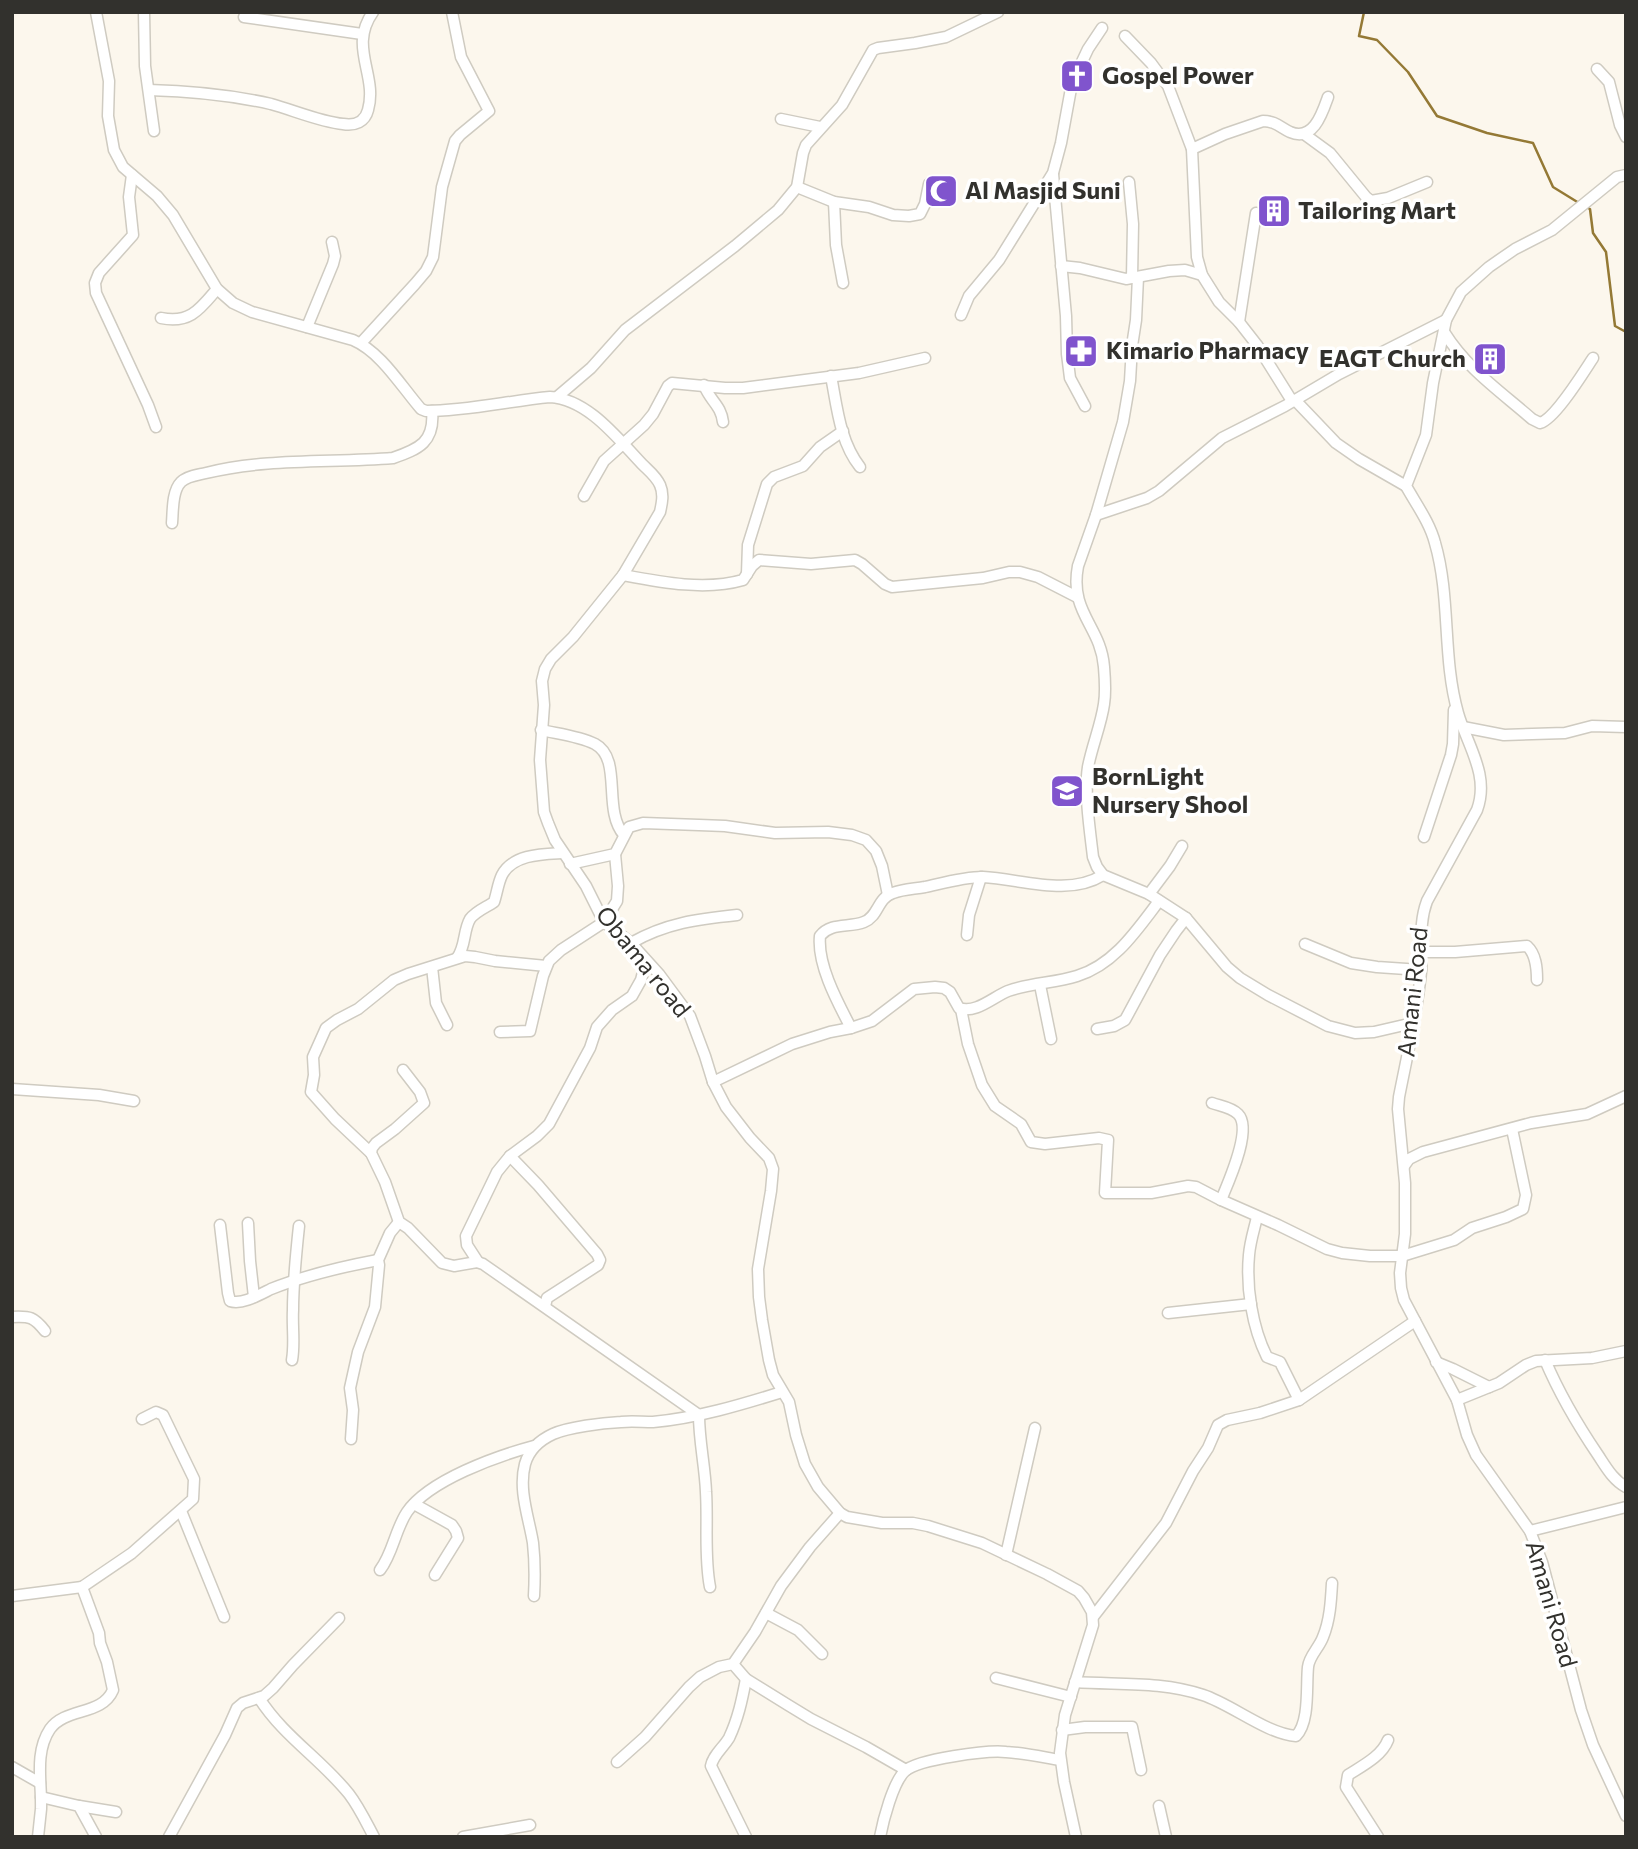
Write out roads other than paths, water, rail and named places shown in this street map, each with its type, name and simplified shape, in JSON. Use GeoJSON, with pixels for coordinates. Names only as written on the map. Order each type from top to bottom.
{"type":"FeatureCollection","features":[{"type":"Feature","properties":{"kind":"street"},"geometry":{"type":"LineString","coordinates":[[96,12],[109,81],[108,116],[114,150],[123,167],[157,196],[173,215],[217,289],[241,308],[361,343],[426,411],[456,411],[495,403],[557,397],[591,368],[625,330],[778,210],[797,187],[806,145],[842,104],[873,50],[946,37],[998,12]]}},
{"type":"Feature","properties":{"kind":"street"},"geometry":{"type":"LineString","coordinates":[[144,12],[145,66],[154,131]]}},
{"type":"Feature","properties":{"kind":"street"},"geometry":{"type":"LineString","coordinates":[[361,343],[426,271],[433,257],[442,187],[455,141],[489,111],[461,57],[452,12]]}},
{"type":"Feature","properties":{"kind":"street"},"geometry":{"type":"LineString","coordinates":[[149,90],[213,94],[269,104],[343,124],[358,124],[368,111],[370,88],[362,34],[372,13]]}},
{"type":"Feature","properties":{"kind":"street"},"geometry":{"type":"LineString","coordinates":[[244,17],[362,34]]}},
{"type":"Feature","properties":{"kind":"street"},"geometry":{"type":"LineString","coordinates":[[961,315],[969,296],[999,260],[1053,173],[1072,83],[1088,49],[1102,28]]}},
{"type":"Feature","properties":{"kind":"street"},"geometry":{"type":"LineString","coordinates":[[1125,36],[1151,63],[1168,86],[1192,149],[1197,257],[1202,275],[1219,302],[1257,345],[1293,400],[1336,443],[1406,486],[1426,435],[1446,320],[1461,292],[1489,267],[1515,249],[1552,230],[1618,177],[1626,175]]}},
{"type":"Feature","properties":{"kind":"street"},"geometry":{"type":"LineString","coordinates":[[1597,69],[1609,82],[1620,125],[1626,137]]}},
{"type":"Feature","properties":{"kind":"street"},"geometry":{"type":"LineString","coordinates":[[1304,134],[1317,123],[1328,97]]}},
{"type":"Feature","properties":{"kind":"street"},"geometry":{"type":"LineString","coordinates":[[781,119],[820,127]]}},
{"type":"Feature","properties":{"kind":"street"},"geometry":{"type":"LineString","coordinates":[[1192,149],[1225,134],[1270,121],[1290,132],[1304,134],[1330,153],[1371,201],[1388,198],[1427,182]]}},
{"type":"Feature","properties":{"kind":"street"},"geometry":{"type":"LineString","coordinates":[[1053,173],[1070,377],[1085,406]]}},
{"type":"Feature","properties":{"kind":"street"},"geometry":{"type":"LineString","coordinates":[[132,175],[129,197],[133,235],[99,273],[95,283],[96,293],[156,427]]}},
{"type":"Feature","properties":{"kind":"street"},"geometry":{"type":"LineString","coordinates":[[1129,182],[1136,320],[1130,381],[1123,422],[1097,515],[1078,566],[1076,584],[1077,597],[1084,616],[1097,637],[1104,664],[1104,704],[1087,777],[1093,858],[1103,875],[1149,894],[1186,918],[1227,967],[1240,978],[1328,1026],[1354,1033],[1413,1023]]}},
{"type":"Feature","properties":{"kind":"street"},"geometry":{"type":"LineString","coordinates":[[797,187],[834,202],[909,216],[920,214],[929,184]]}},
{"type":"Feature","properties":{"kind":"street"},"geometry":{"type":"LineString","coordinates":[[834,202],[836,245],[843,283]]}},
{"type":"Feature","properties":{"kind":"street"},"geometry":{"type":"LineString","coordinates":[[1239,322],[1256,213]]}},
{"type":"Feature","properties":{"kind":"street"},"geometry":{"type":"LineString","coordinates":[[307,327],[333,264],[335,256],[332,242]]}},
{"type":"Feature","properties":{"kind":"street"},"geometry":{"type":"LineString","coordinates":[[1061,266],[1126,279],[1177,270],[1202,275]]}},
{"type":"Feature","properties":{"kind":"street"},"geometry":{"type":"LineString","coordinates":[[161,318],[182,320],[201,308],[217,289]]}},
{"type":"Feature","properties":{"kind":"street"},"geometry":{"type":"LineString","coordinates":[[1097,515],[1147,498],[1222,438],[1446,320]]}},
{"type":"Feature","properties":{"kind":"street"},"geometry":{"type":"LineString","coordinates":[[1444,332],[1453,347],[1476,372],[1540,423],[1546,421],[1558,409],[1593,358]]}},
{"type":"Feature","properties":{"kind":"street"},"geometry":{"type":"LineString","coordinates":[[584,496],[604,461],[653,414],[672,383],[743,388],[859,373],[925,358]]}},
{"type":"Feature","properties":{"kind":"street"},"geometry":{"type":"LineString","coordinates":[[831,376],[849,451],[860,467]]}},
{"type":"Feature","properties":{"kind":"street"},"geometry":{"type":"LineString","coordinates":[[704,385],[708,396],[720,407],[723,422]]}},
{"type":"Feature","properties":{"kind":"street","name":"Obama road"},"geometry":{"type":"LineString","coordinates":[[557,397],[594,416],[624,443],[659,482],[663,502],[660,512],[623,575],[545,669],[542,681],[544,705],[540,760],[544,813],[562,853],[586,886],[604,922],[631,943],[659,974],[690,1016],[713,1082],[726,1107],[769,1158],[773,1169],[771,1191],[758,1269],[759,1297],[769,1360],[773,1375],[789,1402],[805,1464],[818,1487],[840,1513]]}},
{"type":"Feature","properties":{"kind":"street"},"geometry":{"type":"LineString","coordinates":[[172,523],[176,491],[178,484],[184,479],[221,469],[261,464],[393,458],[413,451],[427,441],[431,430],[432,411]]}},
{"type":"Feature","properties":{"kind":"street"},"geometry":{"type":"LineString","coordinates":[[747,574],[748,545],[767,484],[774,477],[803,466],[820,447],[843,430]]}},
{"type":"Feature","properties":{"kind":"street","name":"Amani Road"},"geometry":{"type":"LineString","coordinates":[[1406,486],[1432,533],[1438,553],[1444,591],[1449,668],[1463,727],[1479,770],[1482,795],[1477,810],[1422,912],[1421,970],[1399,1097],[1405,1221],[1401,1288],[1404,1300],[1457,1400],[1476,1455],[1531,1531],[1542,1562],[1581,1710],[1593,1745],[1626,1816]]}},
{"type":"Feature","properties":{"kind":"street"},"geometry":{"type":"LineString","coordinates":[[623,575],[673,584],[735,582],[743,580],[755,563],[762,560],[811,564],[855,560],[892,587],[1020,572],[1038,577],[1077,597]]}},
{"type":"Feature","properties":{"kind":"street"},"geometry":{"type":"LineString","coordinates":[[1424,837],[1453,744],[1455,699]]}},
{"type":"Feature","properties":{"kind":"street"},"geometry":{"type":"LineString","coordinates":[[1463,727],[1504,735],[1566,733],[1592,726],[1626,727]]}},
{"type":"Feature","properties":{"kind":"street"},"geometry":{"type":"LineString","coordinates":[[541,730],[589,742],[603,752],[610,767],[615,822],[624,835]]}},
{"type":"Feature","properties":{"kind":"street"},"geometry":{"type":"LineString","coordinates":[[500,1031],[530,1031],[549,961],[604,922],[617,901],[615,854],[630,826],[643,823],[725,826],[775,833],[828,832],[852,835],[866,840],[876,851],[888,895]]}},
{"type":"Feature","properties":{"kind":"street"},"geometry":{"type":"LineString","coordinates":[[1149,894],[1182,846]]}},
{"type":"Feature","properties":{"kind":"street"},"geometry":{"type":"LineString","coordinates":[[457,958],[463,949],[469,921],[494,902],[503,873],[509,866],[524,858],[562,853]]}},
{"type":"Feature","properties":{"kind":"street"},"geometry":{"type":"LineString","coordinates":[[570,864],[615,854]]}},
{"type":"Feature","properties":{"kind":"street"},"geometry":{"type":"LineString","coordinates":[[851,1028],[836,999],[822,961],[820,936],[831,928],[868,920],[882,899],[897,892],[981,877],[1068,886],[1103,875]]}},
{"type":"Feature","properties":{"kind":"street"},"geometry":{"type":"LineString","coordinates":[[967,934],[969,915],[981,877]]}},
{"type":"Feature","properties":{"kind":"street"},"geometry":{"type":"LineString","coordinates":[[713,1082],[792,1044],[872,1021],[907,993],[918,989],[944,988],[957,1006],[965,1010],[1011,990],[1077,976],[1101,964],[1130,939],[1159,901]]}},
{"type":"Feature","properties":{"kind":"street"},"geometry":{"type":"LineString","coordinates":[[631,943],[675,924],[737,915]]}},
{"type":"Feature","properties":{"kind":"street"},"geometry":{"type":"LineString","coordinates":[[1097,1029],[1114,1026],[1125,1020],[1160,955],[1186,918]]}},
{"type":"Feature","properties":{"kind":"street"},"geometry":{"type":"LineString","coordinates":[[1305,944],[1351,963],[1421,970]]}},
{"type":"Feature","properties":{"kind":"street"},"geometry":{"type":"LineString","coordinates":[[1421,952],[1455,953],[1527,946],[1536,962],[1537,980]]}},
{"type":"Feature","properties":{"kind":"street"},"geometry":{"type":"LineString","coordinates":[[546,966],[475,957],[457,958],[394,980],[358,1009],[331,1024],[321,1035],[313,1056],[311,1092],[371,1153],[399,1222],[442,1263],[454,1266],[478,1262],[483,1264],[699,1415]]}},
{"type":"Feature","properties":{"kind":"street"},"geometry":{"type":"LineString","coordinates":[[478,1262],[467,1245],[466,1236],[497,1172],[510,1156],[549,1124],[590,1048],[597,1027],[612,1010],[632,996],[646,961]]}},
{"type":"Feature","properties":{"kind":"street"},"geometry":{"type":"LineString","coordinates":[[432,967],[436,1003],[447,1025]]}},
{"type":"Feature","properties":{"kind":"street"},"geometry":{"type":"LineString","coordinates":[[1040,985],[1051,1039]]}},
{"type":"Feature","properties":{"kind":"street"},"geometry":{"type":"LineString","coordinates":[[961,1009],[968,1044],[982,1085],[995,1106],[1021,1124],[1031,1142],[1045,1144],[1099,1138],[1108,1140],[1105,1193],[1151,1193],[1192,1186],[1313,1243],[1342,1253],[1402,1256],[1454,1240],[1472,1228],[1523,1209],[1526,1195],[1512,1129]]}},
{"type":"Feature","properties":{"kind":"street"},"geometry":{"type":"LineString","coordinates":[[371,1153],[376,1143],[425,1103],[403,1070]]}},
{"type":"Feature","properties":{"kind":"street"},"geometry":{"type":"LineString","coordinates":[[12,1089],[99,1095],[134,1101]]}},
{"type":"Feature","properties":{"kind":"street"},"geometry":{"type":"LineString","coordinates":[[1404,1166],[1409,1159],[1423,1152],[1545,1121],[1587,1114],[1626,1096]]}},
{"type":"Feature","properties":{"kind":"street"},"geometry":{"type":"LineString","coordinates":[[1212,1103],[1234,1111],[1243,1124],[1241,1141],[1221,1200]]}},
{"type":"Feature","properties":{"kind":"street"},"geometry":{"type":"LineString","coordinates":[[510,1156],[538,1185],[600,1260],[598,1265],[547,1298],[545,1306]]}},
{"type":"Feature","properties":{"kind":"street"},"geometry":{"type":"LineString","coordinates":[[1257,1217],[1248,1255],[1251,1304],[1267,1357],[1280,1363],[1299,1400]]}},
{"type":"Feature","properties":{"kind":"street"},"geometry":{"type":"LineString","coordinates":[[351,1439],[353,1410],[350,1388],[358,1352],[375,1307],[378,1261],[386,1240],[399,1222]]}},
{"type":"Feature","properties":{"kind":"street"},"geometry":{"type":"LineString","coordinates":[[248,1223],[254,1297]]}},
{"type":"Feature","properties":{"kind":"street"},"geometry":{"type":"LineString","coordinates":[[220,1225],[230,1301],[239,1302],[294,1280],[378,1261]]}},
{"type":"Feature","properties":{"kind":"street"},"geometry":{"type":"LineString","coordinates":[[292,1360],[295,1345],[294,1280],[299,1226]]}},
{"type":"Feature","properties":{"kind":"street"},"geometry":{"type":"LineString","coordinates":[[1168,1312],[1251,1304]]}},
{"type":"Feature","properties":{"kind":"street"},"geometry":{"type":"LineString","coordinates":[[12,1317],[33,1318],[46,1331]]}},
{"type":"Feature","properties":{"kind":"street"},"geometry":{"type":"LineString","coordinates":[[1093,1617],[1166,1523],[1218,1425],[1227,1420],[1261,1413],[1299,1400],[1415,1321]]}},
{"type":"Feature","properties":{"kind":"street"},"geometry":{"type":"LineString","coordinates":[[1457,1400],[1506,1380],[1530,1363],[1626,1351]]}},
{"type":"Feature","properties":{"kind":"street"},"geometry":{"type":"LineString","coordinates":[[1545,1360],[1566,1405],[1586,1437],[1615,1480],[1626,1487]]}},
{"type":"Feature","properties":{"kind":"street"},"geometry":{"type":"LineString","coordinates":[[1436,1362],[1489,1387]]}},
{"type":"Feature","properties":{"kind":"street"},"geometry":{"type":"LineString","coordinates":[[380,1570],[401,1523],[414,1504],[424,1493],[449,1478],[534,1446],[552,1434],[564,1430],[621,1421],[652,1422],[699,1415],[782,1392]]}},
{"type":"Feature","properties":{"kind":"street"},"geometry":{"type":"LineString","coordinates":[[12,1596],[82,1587],[132,1553],[193,1499],[194,1479],[163,1415],[156,1412],[142,1419]]}},
{"type":"Feature","properties":{"kind":"street"},"geometry":{"type":"LineString","coordinates":[[699,1415],[710,1587]]}},
{"type":"Feature","properties":{"kind":"street"},"geometry":{"type":"LineString","coordinates":[[1006,1555],[1035,1428]]}},
{"type":"Feature","properties":{"kind":"street"},"geometry":{"type":"LineString","coordinates":[[534,1446],[526,1462],[523,1481],[535,1562],[534,1596]]}},
{"type":"Feature","properties":{"kind":"street"},"geometry":{"type":"LineString","coordinates":[[414,1504],[452,1525],[456,1531],[458,1538],[435,1575]]}},
{"type":"Feature","properties":{"kind":"street"},"geometry":{"type":"LineString","coordinates":[[1531,1531],[1626,1507]]}},
{"type":"Feature","properties":{"kind":"street"},"geometry":{"type":"LineString","coordinates":[[181,1511],[224,1617]]}},
{"type":"Feature","properties":{"kind":"street"},"geometry":{"type":"LineString","coordinates":[[617,1762],[645,1737],[700,1677],[719,1667],[733,1664],[755,1632],[780,1586],[840,1513],[847,1517],[871,1521],[913,1522],[982,1543],[1078,1591],[1089,1605],[1093,1625],[1062,1730],[1060,1760],[1076,1837]]}},
{"type":"Feature","properties":{"kind":"street"},"geometry":{"type":"LineString","coordinates":[[1075,1682],[1182,1688],[1214,1699],[1280,1732],[1296,1736],[1304,1718],[1309,1661],[1322,1638],[1328,1620],[1332,1583]]}},
{"type":"Feature","properties":{"kind":"street"},"geometry":{"type":"LineString","coordinates":[[37,1837],[41,1797],[41,1748],[51,1728],[58,1721],[73,1714],[103,1704],[113,1690],[99,1633],[82,1587]]}},
{"type":"Feature","properties":{"kind":"street"},"geometry":{"type":"LineString","coordinates":[[766,1613],[797,1630],[822,1654]]}},
{"type":"Feature","properties":{"kind":"street"},"geometry":{"type":"LineString","coordinates":[[169,1837],[237,1708],[243,1703],[260,1698],[273,1688],[339,1618]]}},
{"type":"Feature","properties":{"kind":"street"},"geometry":{"type":"LineString","coordinates":[[733,1664],[746,1679],[811,1719],[866,1746],[906,1770]]}},
{"type":"Feature","properties":{"kind":"street"},"geometry":{"type":"LineString","coordinates":[[996,1678],[1071,1697]]}},
{"type":"Feature","properties":{"kind":"street"},"geometry":{"type":"LineString","coordinates":[[746,1679],[739,1714],[728,1740],[714,1757],[711,1766],[746,1837]]}},
{"type":"Feature","properties":{"kind":"street"},"geometry":{"type":"LineString","coordinates":[[260,1698],[276,1723],[348,1793],[374,1837]]}},
{"type":"Feature","properties":{"kind":"street"},"geometry":{"type":"LineString","coordinates":[[1062,1730],[1132,1727],[1141,1770]]}},
{"type":"Feature","properties":{"kind":"street"},"geometry":{"type":"LineString","coordinates":[[1378,1837],[1346,1787],[1348,1775],[1385,1747],[1388,1740]]}},
{"type":"Feature","properties":{"kind":"street"},"geometry":{"type":"LineString","coordinates":[[880,1837],[898,1781],[906,1770],[943,1759],[993,1751],[1060,1760]]}},
{"type":"Feature","properties":{"kind":"street"},"geometry":{"type":"LineString","coordinates":[[12,1767],[40,1783]]}},
{"type":"Feature","properties":{"kind":"street"},"geometry":{"type":"LineString","coordinates":[[41,1797],[116,1812]]}},
{"type":"Feature","properties":{"kind":"street"},"geometry":{"type":"LineString","coordinates":[[79,1806],[96,1837]]}},
{"type":"Feature","properties":{"kind":"street"},"geometry":{"type":"LineString","coordinates":[[1159,1806],[1166,1837]]}},
{"type":"Feature","properties":{"kind":"street"},"geometry":{"type":"LineString","coordinates":[[463,1837],[530,1825]]}},
{"type":"Feature","properties":{"kind":"waterway"},"geometry":{"type":"LineString","coordinates":[[1364,12],[1359,36],[1377,40],[1408,72],[1437,116],[1487,133],[1533,143],[1553,187],[1579,203]]}},
{"type":"Feature","properties":{"kind":"waterway"},"geometry":{"type":"LineString","coordinates":[[1584,206],[1590,209],[1593,233],[1606,252],[1615,326],[1626,332]]}},
{"type":"Feature","properties":{"kind":"place","name":"Gospel Power"},"geometry":{"type":"Point","coordinates":[1077,76]}},
{"type":"Feature","properties":{"kind":"place","name":"Al Masjid Suni"},"geometry":{"type":"Point","coordinates":[941,191]}},
{"type":"Feature","properties":{"kind":"place","name":"Tailoring Mart"},"geometry":{"type":"Point","coordinates":[1274,211]}},
{"type":"Feature","properties":{"kind":"place","name":"Kimario Pharmacy"},"geometry":{"type":"Point","coordinates":[1081,351]}},
{"type":"Feature","properties":{"kind":"place","name":"EAGT Church"},"geometry":{"type":"Point","coordinates":[1490,359]}},
{"type":"Feature","properties":{"kind":"place","name":"BornLight Nursery Shool"},"geometry":{"type":"Point","coordinates":[1067,791]}}]}
